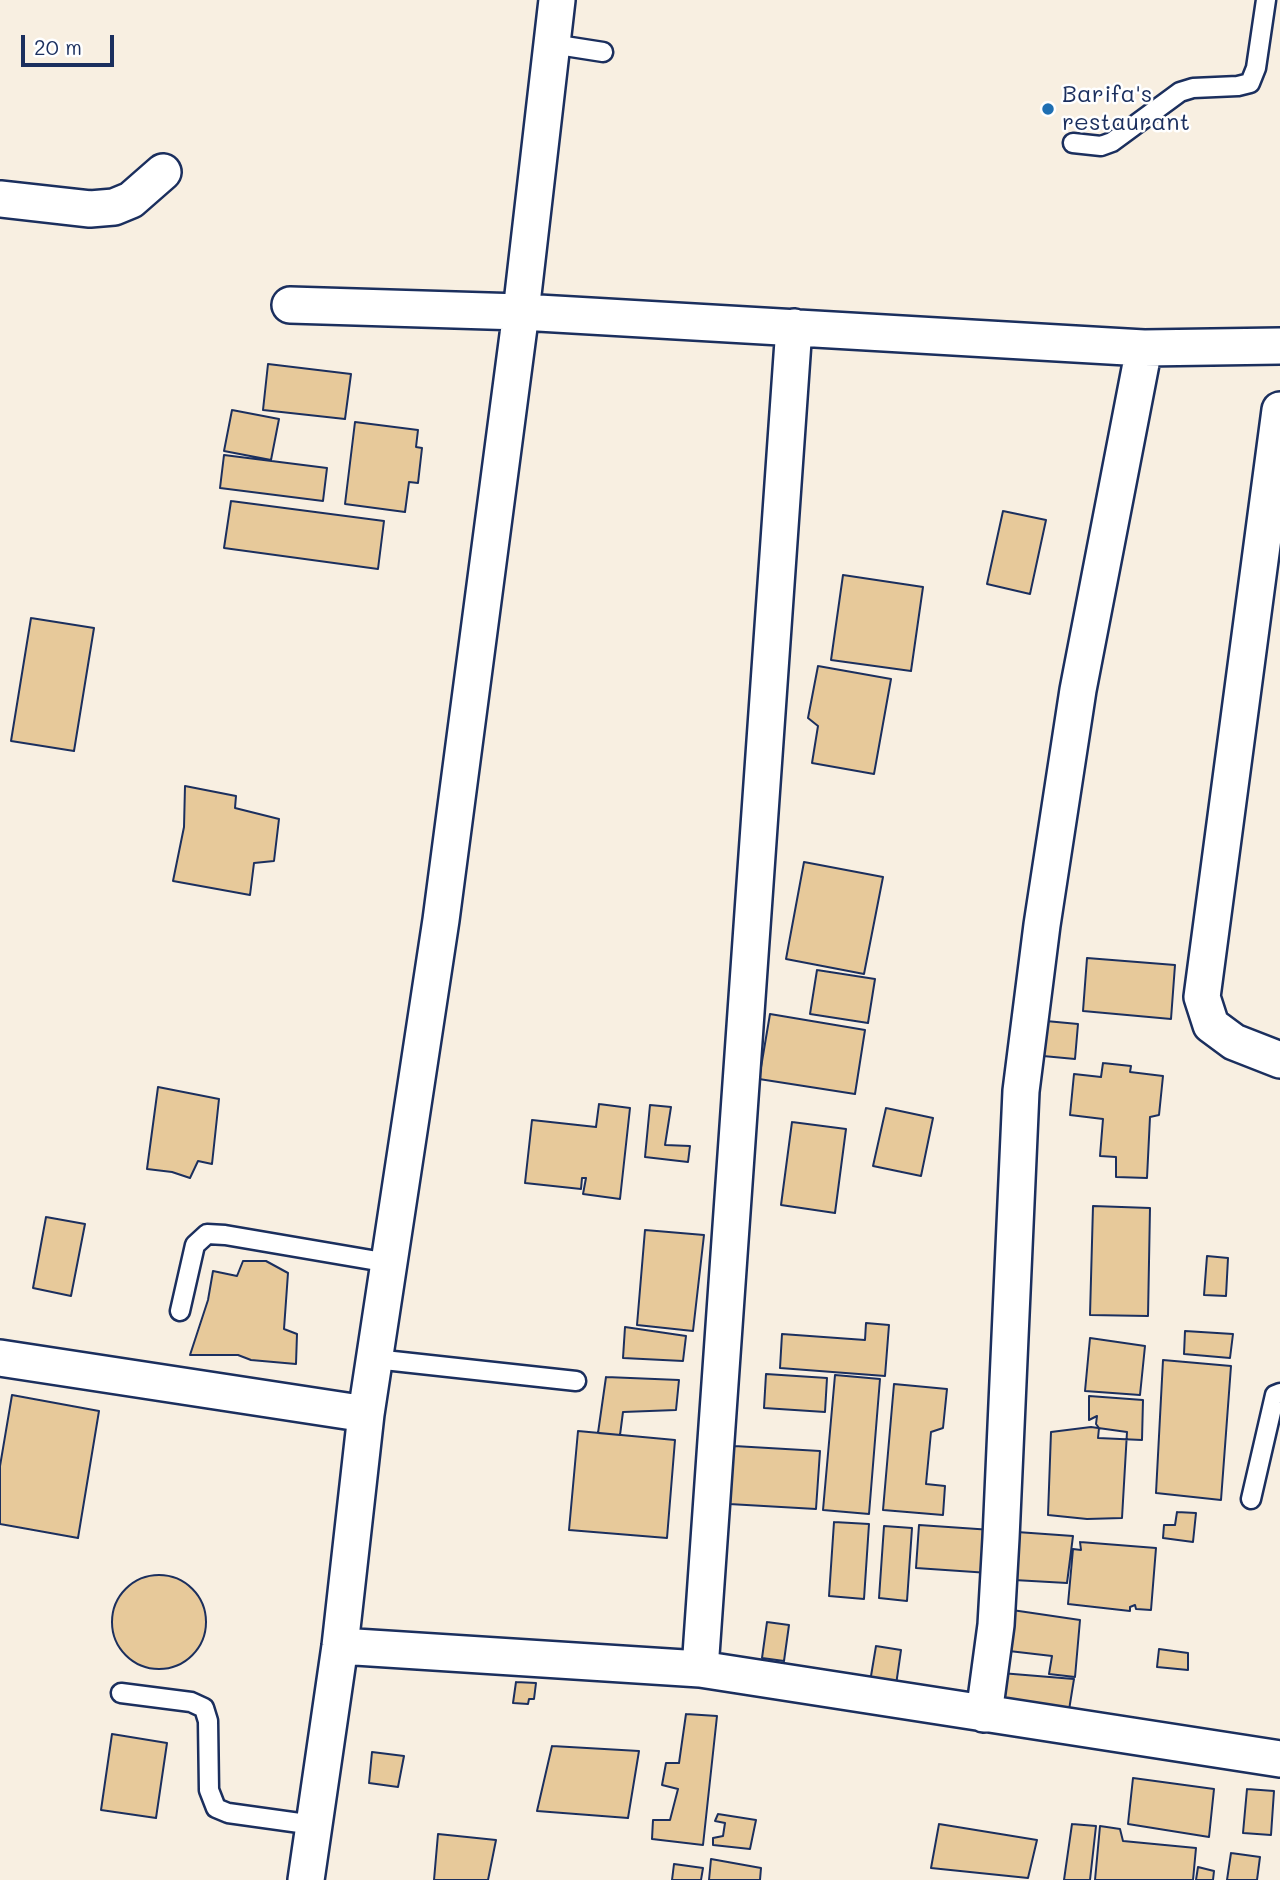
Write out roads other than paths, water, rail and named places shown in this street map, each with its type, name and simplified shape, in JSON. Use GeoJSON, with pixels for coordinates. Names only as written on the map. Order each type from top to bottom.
{"type":"FeatureCollection","features":[{"type":"Feature","properties":{"kind":"street"},"geometry":{"type":"LineString","coordinates":[[306,1880],[340,1646],[366,1414],[441,920],[521,312],[557,0]]}},
{"type":"Feature","properties":{"kind":"street"},"geometry":{"type":"LineString","coordinates":[[0,199],[90,209],[114,207],[131,200],[163,172]]}},
{"type":"Feature","properties":{"kind":"street"},"geometry":{"type":"LineString","coordinates":[[290,306],[521,312],[1144,348],[1280,346]]}},
{"type":"Feature","properties":{"kind":"street"},"geometry":{"type":"LineString","coordinates":[[700,1669],[794,327]]}},
{"type":"Feature","properties":{"kind":"street"},"geometry":{"type":"LineString","coordinates":[[984,1714],[996,1625],[1021,1091],[1042,925],[1078,690],[1144,348]]}},
{"type":"Feature","properties":{"kind":"street"},"geometry":{"type":"LineString","coordinates":[[1280,410],[1202,997],[1211,1025],[1234,1042],[1280,1060]]}},
{"type":"Feature","properties":{"kind":"street"},"geometry":{"type":"LineString","coordinates":[[0,1358],[366,1414]]}},
{"type":"Feature","properties":{"kind":"street"},"geometry":{"type":"LineString","coordinates":[[340,1646],[700,1669],[1280,1759]]}},
{"type":"Feature","properties":{"kind":"lane"},"geometry":{"type":"LineString","coordinates":[[1073,143],[1101,146],[1112,142],[1180,92],[1193,88],[1250,83],[1256,68],[1266,0]]}},
{"type":"Feature","properties":{"kind":"lane"},"geometry":{"type":"LineString","coordinates":[[552,44],[603,52]]}},
{"type":"Feature","properties":{"kind":"lane"},"geometry":{"type":"LineString","coordinates":[[180,1311],[195,1245],[208,1234],[389,1263]]}},
{"type":"Feature","properties":{"kind":"lane"},"geometry":{"type":"LineString","coordinates":[[374,1359],[576,1381]]}},
{"type":"Feature","properties":{"kind":"lane"},"geometry":{"type":"LineString","coordinates":[[1251,1499],[1275,1395],[1280,1393]]}},
{"type":"Feature","properties":{"kind":"lane"},"geometry":{"type":"LineString","coordinates":[[121,1693],[191,1702],[204,1708],[208,1721],[209,1790],[216,1808],[314,1825]]}},
{"type":"Feature","properties":{"kind":"place","name":"Barifa's restaurant"},"geometry":{"type":"Point","coordinates":[1048,109]}}]}
